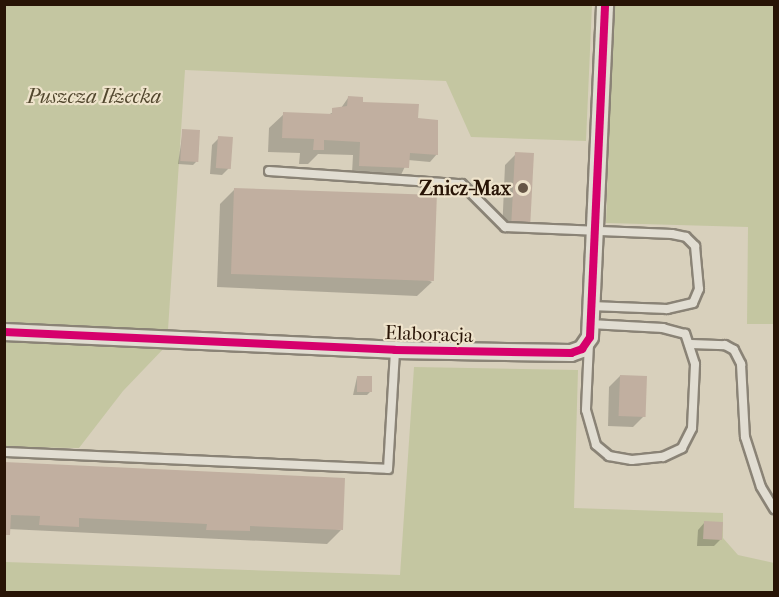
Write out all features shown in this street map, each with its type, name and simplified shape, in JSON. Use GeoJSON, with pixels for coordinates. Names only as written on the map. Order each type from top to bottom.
{"type":"FeatureCollection","features":[{"type":"Feature","properties":{"kind":"street"},"geometry":{"type":"LineString","coordinates":[[589,342],[605,4]]}},
{"type":"Feature","properties":{"kind":"street","name":"Elaboracja"},"geometry":{"type":"LineString","coordinates":[[4,332],[395,350],[571,353],[589,342]]}},
{"type":"Feature","properties":{"kind":"lane"},"geometry":{"type":"LineString","coordinates":[[269,171],[462,184],[505,227],[686,237],[699,255],[699,289],[693,303],[682,308],[591,306]]}},
{"type":"Feature","properties":{"kind":"lane"},"geometry":{"type":"LineString","coordinates":[[589,342],[589,431],[596,446],[609,456],[632,460],[663,457],[682,448],[692,428],[694,364],[691,344],[685,334],[675,330],[590,324]]}},
{"type":"Feature","properties":{"kind":"lane"},"geometry":{"type":"LineString","coordinates":[[691,344],[725,345],[734,350],[741,364],[745,437],[761,487],[774,509]]}},
{"type":"Feature","properties":{"kind":"lane"},"geometry":{"type":"LineString","coordinates":[[4,453],[388,470],[395,350]]}},
{"type":"Feature","properties":{"kind":"green space","name":"Puszcza Iłżecka"},"geometry":{"type":"Polygon","coordinates":[[[5,5],[592,5],[586,141],[471,137],[446,81],[185,70],[167,345],[123,391],[79,448],[5,447],[5,5]]]}},
{"type":"Feature","properties":{"kind":"green space"},"geometry":{"type":"Polygon","coordinates":[[[614,5],[774,5],[774,324],[747,324],[748,227],[606,223],[614,5]]]}},
{"type":"Feature","properties":{"kind":"green space"},"geometry":{"type":"Polygon","coordinates":[[[414,367],[578,370],[574,508],[723,513],[723,538],[738,555],[774,563],[774,592],[5,592],[5,562],[400,575],[414,367]]]}},
{"type":"Feature","properties":{"kind":"building"},"geometry":{"type":"Polygon","coordinates":[[[348,96],[363,97],[363,102],[419,104],[418,118],[438,120],[438,155],[410,153],[409,168],[359,166],[360,142],[324,140],[324,150],[313,150],[314,139],[282,138],[283,112],[332,114],[332,108],[347,106],[348,96]]]}},
{"type":"Feature","properties":{"kind":"building"},"geometry":{"type":"Polygon","coordinates":[[[182,129],[200,130],[198,162],[180,161],[182,129]]]}},
{"type":"Feature","properties":{"kind":"building"},"geometry":{"type":"Polygon","coordinates":[[[218,136],[233,137],[231,169],[216,168],[218,136]]]}},
{"type":"Feature","properties":{"kind":"building","name":"Znicz-Max"},"geometry":{"type":"Polygon","coordinates":[[[515,152],[534,153],[530,224],[511,223],[515,152]]]}},
{"type":"Feature","properties":{"kind":"building"},"geometry":{"type":"Polygon","coordinates":[[[234,188],[437,195],[434,281],[231,274],[234,188]]]}},
{"type":"Feature","properties":{"kind":"building"},"geometry":{"type":"Polygon","coordinates":[[[620,375],[647,376],[646,417],[619,416],[620,375]]]}},
{"type":"Feature","properties":{"kind":"building"},"geometry":{"type":"Polygon","coordinates":[[[357,376],[372,376],[372,392],[357,392],[357,376]]]}},
{"type":"Feature","properties":{"kind":"building"},"geometry":{"type":"Polygon","coordinates":[[[4,462],[345,478],[343,530],[250,526],[250,531],[206,530],[207,524],[79,518],[79,527],[39,525],[40,516],[11,515],[10,535],[4,535],[4,462]]]}},
{"type":"Feature","properties":{"kind":"building"},"geometry":{"type":"Polygon","coordinates":[[[704,521],[723,522],[722,540],[703,539],[704,521]]]}},
{"type":"Feature","properties":{"kind":"cycle path"},"geometry":{"type":"LineString","coordinates":[[4,332],[395,350],[571,353],[582,349],[590,337],[605,4]]}},
{"type":"Feature","properties":{"kind":"place","name":"Znicz-Max"},"geometry":{"type":"Point","coordinates":[523,188]}}]}
